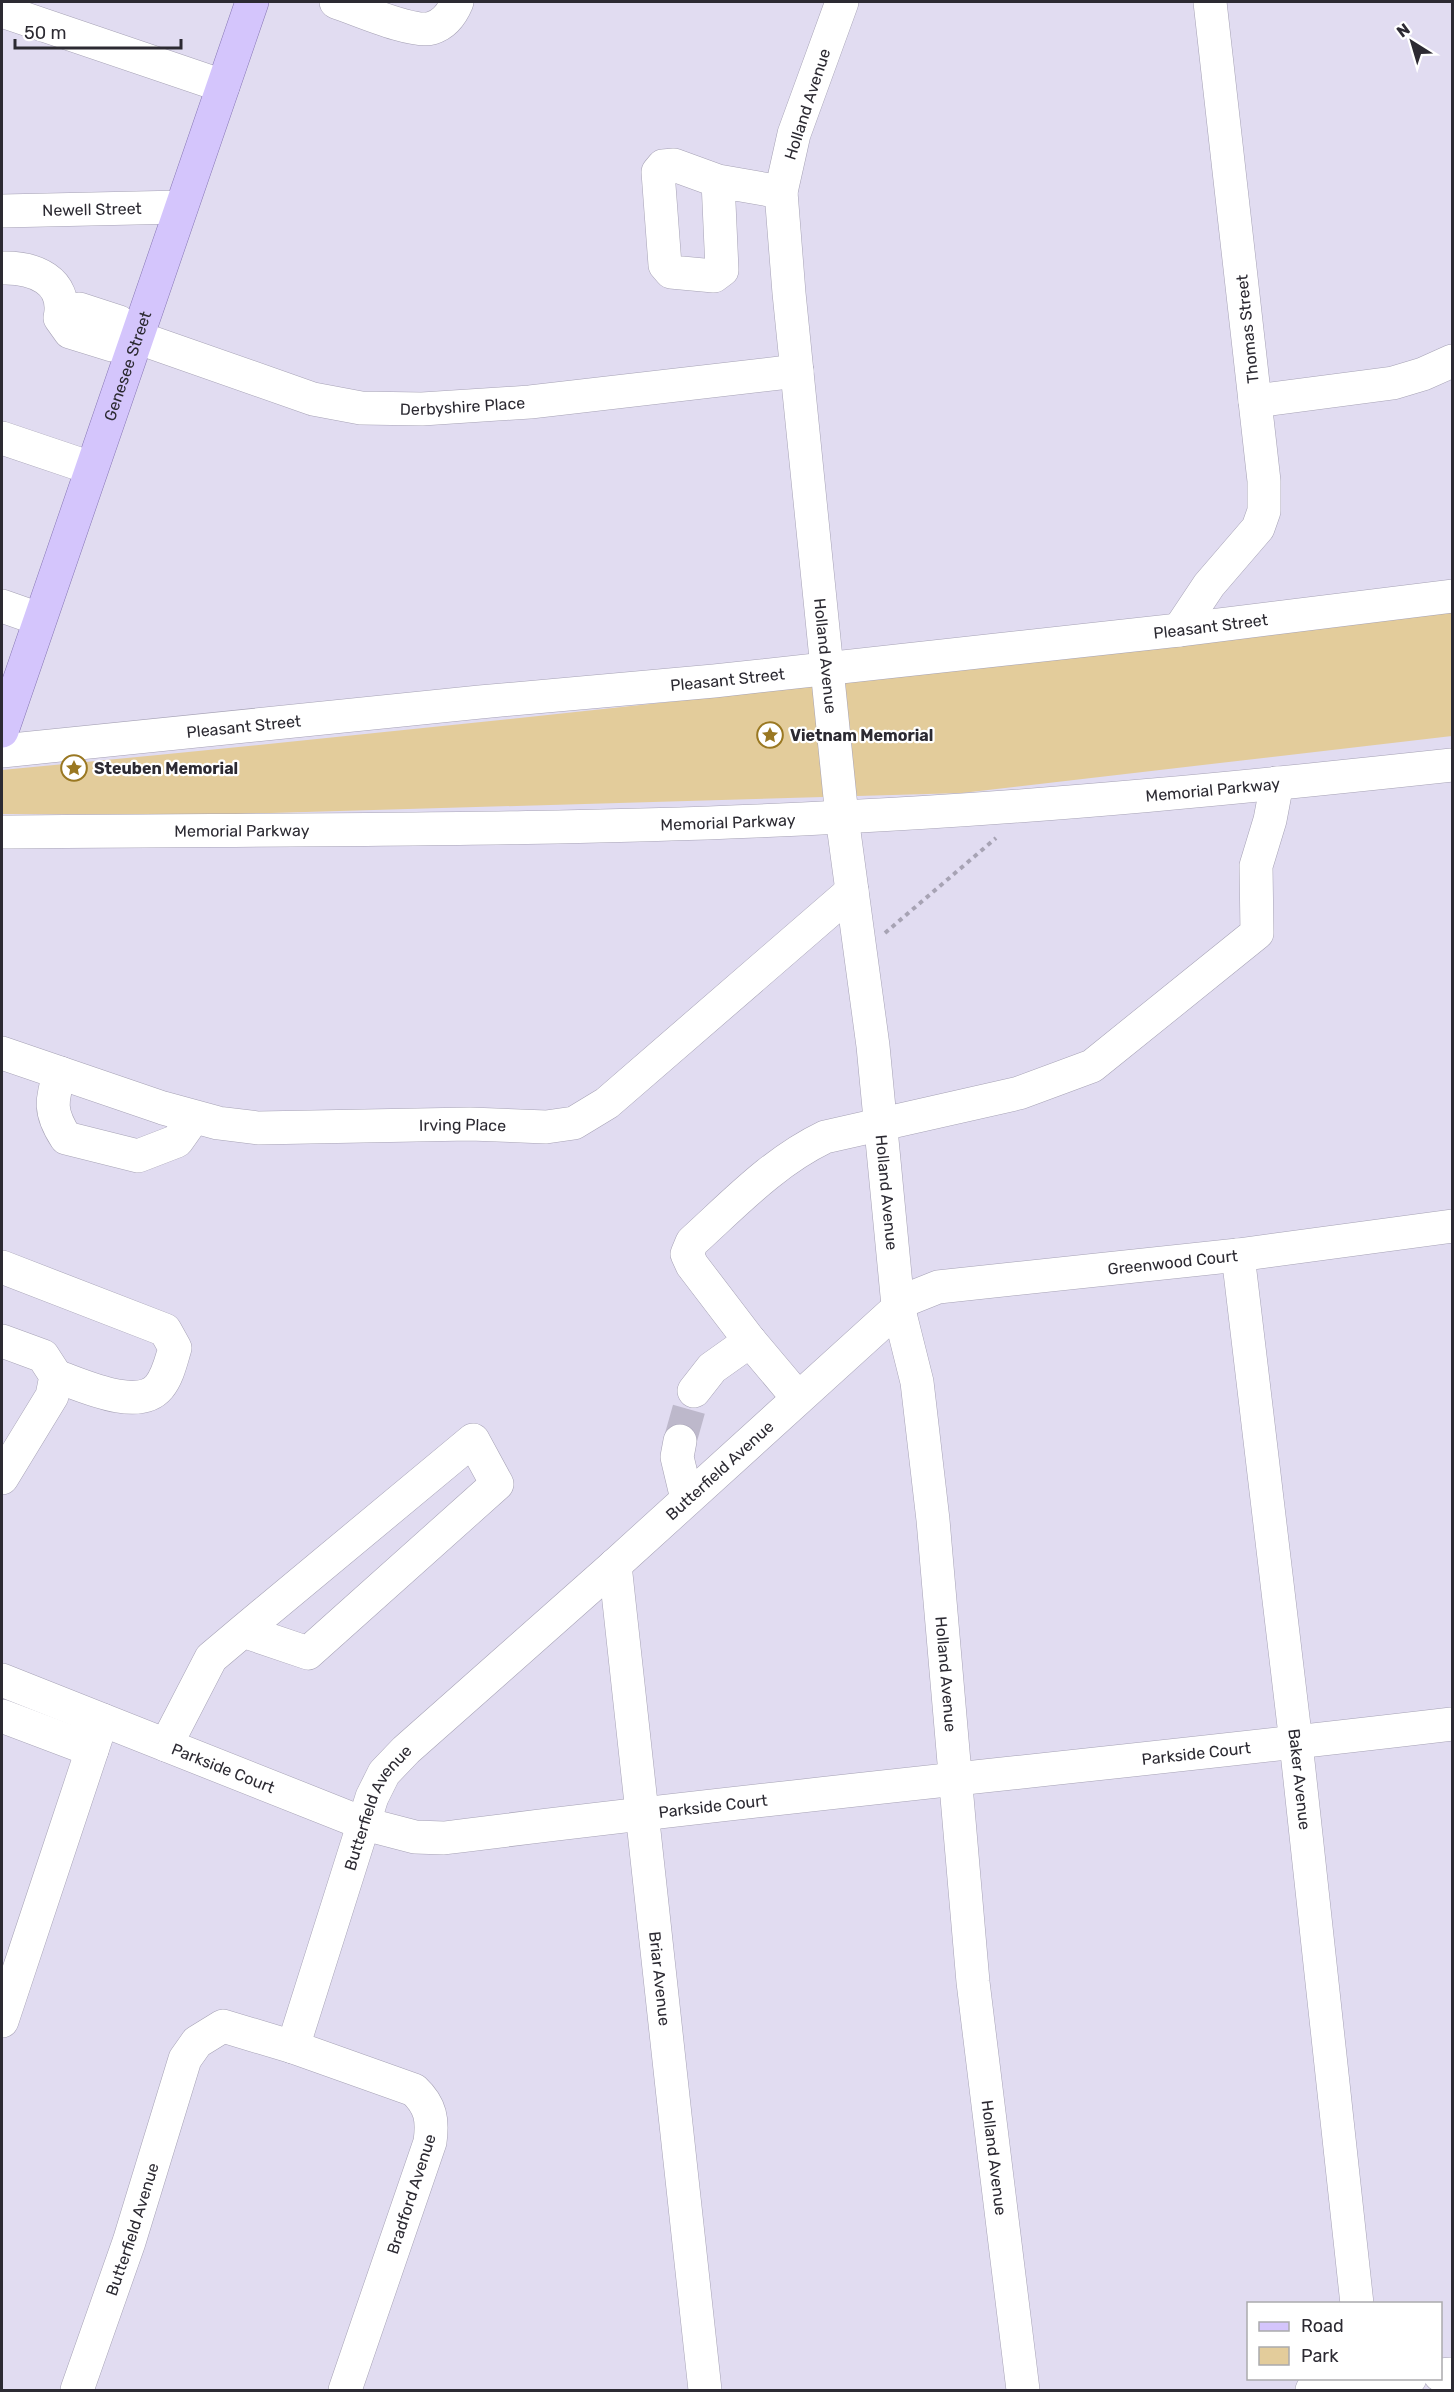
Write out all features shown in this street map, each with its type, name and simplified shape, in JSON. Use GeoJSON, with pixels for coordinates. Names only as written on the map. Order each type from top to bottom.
{"type":"FeatureCollection","features":[{"type":"Feature","properties":{"kind":"main road","name":"Genesee Street"},"geometry":{"type":"LineString","coordinates":[[2,731],[252,2]]}},
{"type":"Feature","properties":{"kind":"street"},"geometry":{"type":"LineString","coordinates":[[336,2],[411,28],[430,29],[443,23],[453,12],[457,2]]}},
{"type":"Feature","properties":{"kind":"street","name":"Holland Avenue"},"geometry":{"type":"LineString","coordinates":[[842,2],[794,134],[781,192],[842,818],[873,1046],[898,1306],[917,1382],[920,1405],[933,1520],[973,1982],[1023,2391]]}},
{"type":"Feature","properties":{"kind":"street","name":"Thomas Street"},"geometry":{"type":"LineString","coordinates":[[1179,630],[1209,585],[1258,528],[1264,511],[1264,481],[1210,2]]}},
{"type":"Feature","properties":{"kind":"street"},"geometry":{"type":"LineString","coordinates":[[2,10],[38,11],[223,86]]}},
{"type":"Feature","properties":{"kind":"street"},"geometry":{"type":"LineString","coordinates":[[718,181],[781,192]]}},
{"type":"Feature","properties":{"kind":"street","name":"Newell Street"},"geometry":{"type":"LineString","coordinates":[[2,211],[181,207]]}},
{"type":"Feature","properties":{"kind":"street"},"geometry":{"type":"LineString","coordinates":[[2,268],[33,270],[47,280],[58,291],[62,306],[60,318],[70,332],[112,345],[136,337]]}},
{"type":"Feature","properties":{"kind":"street","name":"Derbyshire Place"},"geometry":{"type":"LineString","coordinates":[[136,337],[313,399],[361,408],[422,409],[530,402],[797,371]]}},
{"type":"Feature","properties":{"kind":"street"},"geometry":{"type":"LineString","coordinates":[[1255,401],[1393,383],[1423,374],[1452,361]]}},
{"type":"Feature","properties":{"kind":"street"},"geometry":{"type":"LineString","coordinates":[[2,438],[91,468]]}},
{"type":"Feature","properties":{"kind":"street","name":"Pleasant Street"},"geometry":{"type":"LineString","coordinates":[[2,751],[480,702],[714,681],[1179,630],[1452,596]]}},
{"type":"Feature","properties":{"kind":"street"},"geometry":{"type":"LineString","coordinates":[[2,606],[39,619]]}},
{"type":"Feature","properties":{"kind":"street","name":"Memorial Parkway"},"geometry":{"type":"LineString","coordinates":[[2,832],[614,826],[842,818],[1164,795],[1452,765]]}},
{"type":"Feature","properties":{"kind":"street"},"geometry":{"type":"LineString","coordinates":[[798,1398],[750,1341],[692,1265],[687,1254],[692,1242],[768,1173],[825,1137],[1018,1093],[1092,1066],[1257,933],[1256,866],[1270,820],[1277,783]]}},
{"type":"Feature","properties":{"kind":"street","name":"Irving Place"},"geometry":{"type":"LineString","coordinates":[[2,1053],[194,1117],[218,1123],[258,1128],[470,1124],[546,1127],[574,1123],[607,1103],[852,891]]}},
{"type":"Feature","properties":{"kind":"street"},"geometry":{"type":"LineString","coordinates":[[60,1073],[53,1095],[55,1121],[66,1138],[138,1156],[177,1141],[194,1117]]}},
{"type":"Feature","properties":{"kind":"street","name":"Greenwood Court"},"geometry":{"type":"LineString","coordinates":[[898,1306],[908,1299],[938,1287],[1238,1254],[1452,1226]]}},
{"type":"Feature","properties":{"kind":"street","name":"Baker Avenue"},"geometry":{"type":"LineString","coordinates":[[1238,1254],[1296,1743],[1357,2302]]}},
{"type":"Feature","properties":{"kind":"street"},"geometry":{"type":"LineString","coordinates":[[2,1267],[165,1330],[175,1348],[168,1371],[158,1388],[137,1398],[117,1396],[56,1376],[43,1356],[2,1341]]}},
{"type":"Feature","properties":{"kind":"street","name":"Butterfield Avenue"},"geometry":{"type":"LineString","coordinates":[[77,2391],[129,2242],[185,2059],[198,2042],[223,2026],[292,2047],[372,1797],[384,1773],[406,1750],[615,1565],[898,1306]]}},
{"type":"Feature","properties":{"kind":"street"},"geometry":{"type":"LineString","coordinates":[[694,1391],[712,1368],[750,1341]]}},
{"type":"Feature","properties":{"kind":"street"},"geometry":{"type":"LineString","coordinates":[[2,1478],[52,1396],[56,1376]]}},
{"type":"Feature","properties":{"kind":"street"},"geometry":{"type":"LineString","coordinates":[[166,1745],[212,1658],[243,1631],[473,1440],[497,1484],[308,1653],[243,1631]]}},
{"type":"Feature","properties":{"kind":"street"},"geometry":{"type":"LineString","coordinates":[[680,1441],[677,1457],[687,1499]]}},
{"type":"Feature","properties":{"kind":"street","name":"Briar Avenue"},"geometry":{"type":"LineString","coordinates":[[615,1565],[705,2391]]}},
{"type":"Feature","properties":{"kind":"street","name":"Parkside Court"},"geometry":{"type":"LineString","coordinates":[[2,1680],[97,1735],[166,1745],[365,1824],[415,1837],[444,1838],[642,1812],[1296,1743],[1452,1724]]}},
{"type":"Feature","properties":{"kind":"street"},"geometry":{"type":"LineString","coordinates":[[2,1716],[97,1735],[2,2021]]}},
{"type":"Feature","properties":{"kind":"street","name":"Bradford Avenue"},"geometry":{"type":"LineString","coordinates":[[292,2047],[414,2090],[427,2104],[433,2123],[430,2142],[345,2391]]}},
{"type":"Feature","properties":{"kind":"street"},"geometry":{"type":"LineString","coordinates":[[1312,2391],[1401,2380]]}},
{"type":"Feature","properties":{"kind":"path"},"geometry":{"type":"LineString","coordinates":[[884,933],[996,838]]}},
{"type":"Feature","properties":{"kind":"green space"},"geometry":{"type":"Polygon","coordinates":[[[1452,610],[1452,736],[962,793],[204,815],[2,814],[2,770],[728,696],[1452,610]]]}},
{"type":"Feature","properties":{"kind":"tunnel"},"geometry":{"type":"LineString","coordinates":[[680,1441],[694,1391]]}},
{"type":"Feature","properties":{"kind":"place","name":"Vietnam Memorial"},"geometry":{"type":"Point","coordinates":[770,735]}},
{"type":"Feature","properties":{"kind":"place","name":"Steuben Memorial"},"geometry":{"type":"Point","coordinates":[74,768]}}]}
